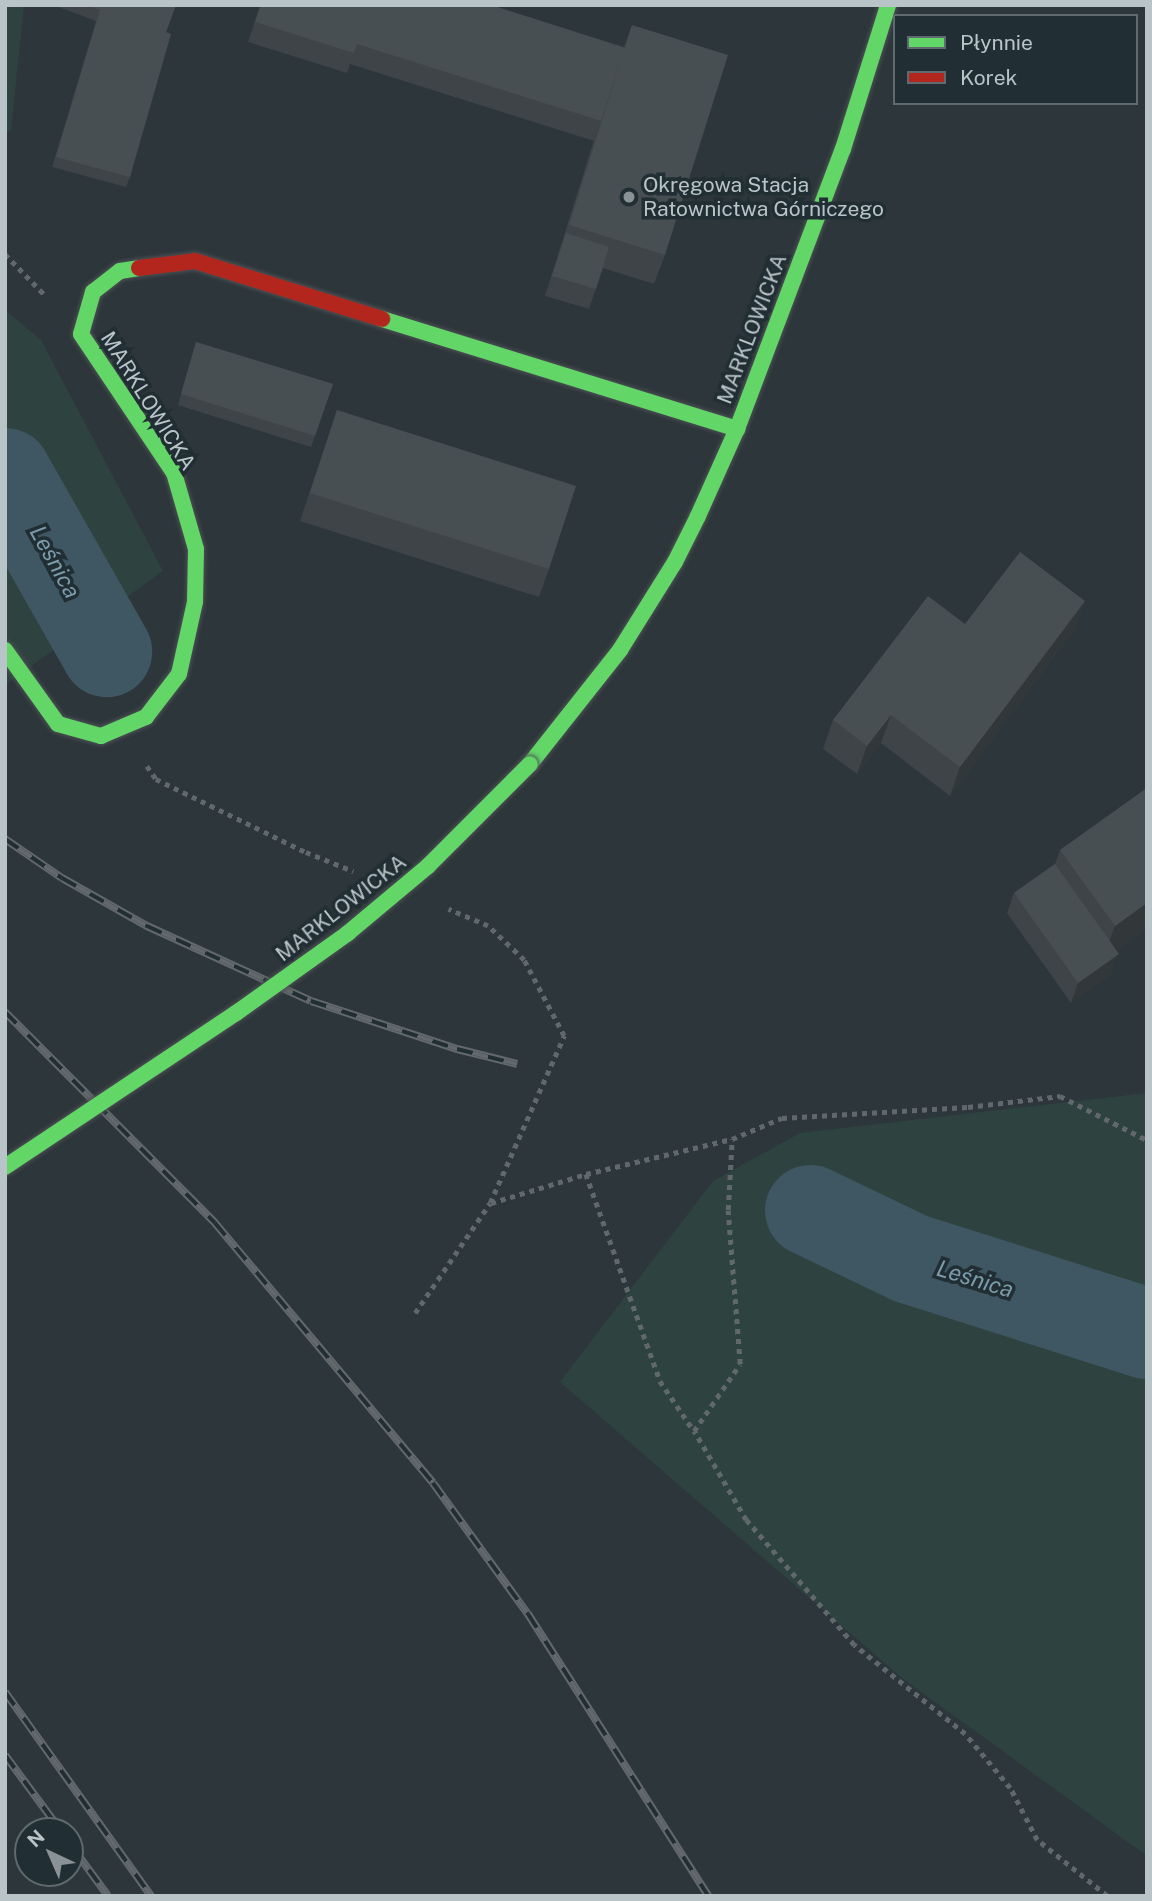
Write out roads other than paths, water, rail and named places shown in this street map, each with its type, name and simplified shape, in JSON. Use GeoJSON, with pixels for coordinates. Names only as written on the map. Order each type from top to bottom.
{"type":"FeatureCollection","features":[{"type":"Feature","properties":{"kind":"main road","name":"MARKLOWICKA"},"geometry":{"type":"LineString","coordinates":[[5,1167],[164,1063],[348,933],[428,866],[530,764],[620,650],[662,583],[698,516],[737,429],[842,149],[888,5]]}},
{"type":"Feature","properties":{"kind":"main road","name":"MARKLOWICKA"},"geometry":{"type":"LineString","coordinates":[[5,650],[58,724],[101,736],[146,717],[179,674],[195,602],[195,549],[174,473],[81,334],[93,292],[120,271],[195,261],[737,429]]}},
{"type":"Feature","properties":{"kind":"waterway","name":"Leśnica"},"geometry":{"type":"LineString","coordinates":[[5,473],[106,651]]}},
{"type":"Feature","properties":{"kind":"waterway","name":"Leśnica"},"geometry":{"type":"LineString","coordinates":[[810,1210],[910,1258],[1147,1333]]}},
{"type":"Feature","properties":{"kind":"railway"},"geometry":{"type":"LineString","coordinates":[[5,839],[62,878],[147,926],[311,1001],[457,1049],[517,1064]]}},
{"type":"Feature","properties":{"kind":"railway"},"geometry":{"type":"LineString","coordinates":[[5,1012],[215,1223],[433,1483],[528,1614],[708,1896]]}},
{"type":"Feature","properties":{"kind":"railway"},"geometry":{"type":"LineString","coordinates":[[5,1692],[151,1896]]}},
{"type":"Feature","properties":{"kind":"railway"},"geometry":{"type":"LineString","coordinates":[[5,1755],[51,1817]]}},
{"type":"Feature","properties":{"kind":"railway"},"geometry":{"type":"LineString","coordinates":[[84,1863],[108,1896]]}},
{"type":"Feature","properties":{"kind":"place","name":"Okręgowa Stacja Ratownictwa Górniczego"},"geometry":{"type":"Point","coordinates":[629,197]}}]}
